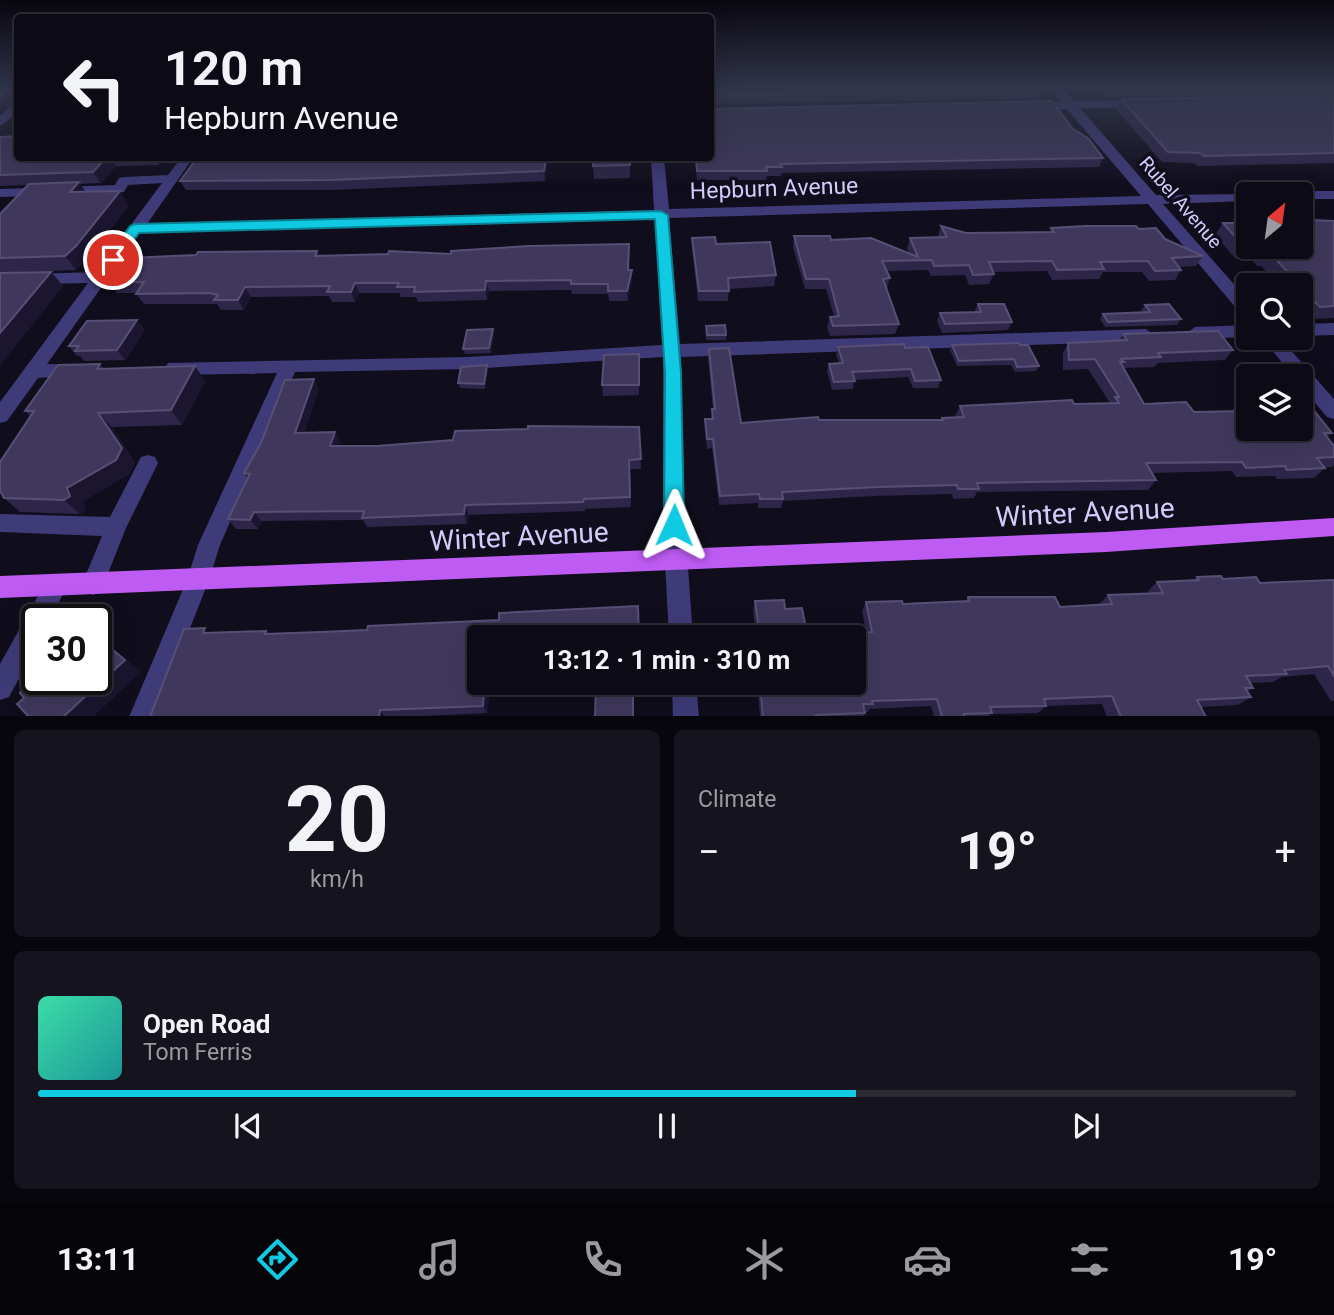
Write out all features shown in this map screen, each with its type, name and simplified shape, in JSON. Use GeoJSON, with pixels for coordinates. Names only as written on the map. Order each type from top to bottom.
{"type":"FeatureCollection","features":[{"type":"Feature","properties":{"kind":"main road","name":"Winter Avenue"},"geometry":{"type":"LineString","coordinates":[[0,587],[1106,542],[1334,527]]}},
{"type":"Feature","properties":{"kind":"street","name":"Rubel Avenue"},"geometry":{"type":"LineString","coordinates":[[1083,120],[1236,298]]}},
{"type":"Feature","properties":{"kind":"street"},"geometry":{"type":"LineString","coordinates":[[0,416],[185,161]]}},
{"type":"Feature","properties":{"kind":"street"},"geometry":{"type":"LineString","coordinates":[[658,161],[671,350],[675,435],[674,525],[680,625]]}},
{"type":"Feature","properties":{"kind":"street"},"geometry":{"type":"LineString","coordinates":[[0,193],[119,189],[124,181],[171,179]]}},
{"type":"Feature","properties":{"kind":"street"},"geometry":{"type":"LineString","coordinates":[[1313,195],[1334,195]]}},
{"type":"Feature","properties":{"kind":"street","name":"Hepburn Avenue"},"geometry":{"type":"LineString","coordinates":[[135,229],[1236,197]]}},
{"type":"Feature","properties":{"kind":"street"},"geometry":{"type":"LineString","coordinates":[[0,280],[100,278]]}},
{"type":"Feature","properties":{"kind":"street"},"geometry":{"type":"LineString","coordinates":[[1313,330],[1334,329]]}},
{"type":"Feature","properties":{"kind":"street"},"geometry":{"type":"LineString","coordinates":[[151,369],[468,363],[671,350],[1236,331]]}},
{"type":"Feature","properties":{"kind":"street"},"geometry":{"type":"LineString","coordinates":[[1280,350],[1334,412]]}},
{"type":"Feature","properties":{"kind":"street"},"geometry":{"type":"LineString","coordinates":[[142,716],[198,580],[209,545],[289,366]]}},
{"type":"Feature","properties":{"kind":"street"},"geometry":{"type":"LineString","coordinates":[[34,371],[96,370]]}},
{"type":"Feature","properties":{"kind":"street"},"geometry":{"type":"LineString","coordinates":[[93,584],[116,527],[148,463]]}},
{"type":"Feature","properties":{"kind":"street"},"geometry":{"type":"LineString","coordinates":[[0,523],[116,527]]}},
{"type":"Feature","properties":{"kind":"street"},"geometry":{"type":"LineString","coordinates":[[46,604],[56,586]]}},
{"type":"Feature","properties":{"kind":"street"},"geometry":{"type":"LineString","coordinates":[[0,688],[21,649]]}},
{"type":"Feature","properties":{"kind":"street"},"geometry":{"type":"LineString","coordinates":[[685,695],[686,716]]}},
{"type":"Feature","properties":{"kind":"building"},"geometry":{"type":"Polygon","coordinates":[[[714,120],[1066,120],[1072,128],[1089,139],[1103,158],[781,164],[782,167],[766,167],[767,171],[697,171],[696,161],[714,161],[714,120]]]}},
{"type":"Feature","properties":{"kind":"building"},"geometry":{"type":"Polygon","coordinates":[[[1140,120],[1334,120],[1334,153],[1204,156],[1200,153],[1168,152],[1140,120]]]}},
{"type":"Feature","properties":{"kind":"building"},"geometry":{"type":"Polygon","coordinates":[[[14,136],[14,161],[103,161],[93,172],[0,175],[0,137],[14,136]]]}},
{"type":"Feature","properties":{"kind":"building"},"geometry":{"type":"Polygon","coordinates":[[[195,161],[546,161],[544,171],[330,180],[180,181],[195,161]]]}},
{"type":"Feature","properties":{"kind":"building"},"geometry":{"type":"Polygon","coordinates":[[[593,161],[630,161],[630,165],[593,166],[593,161]]]}},
{"type":"Feature","properties":{"kind":"building"},"geometry":{"type":"Polygon","coordinates":[[[79,182],[70,192],[120,191],[76,246],[65,256],[0,258],[0,214],[29,184],[79,182]]]}},
{"type":"Feature","properties":{"kind":"building"},"geometry":{"type":"Polygon","coordinates":[[[1313,220],[1334,221],[1334,306],[1320,307],[1313,299],[1313,273],[1289,273],[1276,259],[1313,259],[1313,220]]]}},
{"type":"Feature","properties":{"kind":"building"},"geometry":{"type":"Polygon","coordinates":[[[1223,223],[1236,223],[1236,238],[1223,223]]]}},
{"type":"Feature","properties":{"kind":"building"},"geometry":{"type":"Polygon","coordinates":[[[941,226],[966,233],[1054,232],[1051,228],[1086,226],[1156,228],[1165,239],[1203,256],[1172,258],[1181,270],[1155,271],[1148,261],[1100,262],[1104,269],[1057,270],[1052,261],[989,262],[994,274],[973,275],[969,265],[934,266],[932,260],[882,261],[890,278],[883,279],[899,324],[833,326],[830,317],[839,316],[829,279],[806,279],[794,236],[830,236],[831,240],[871,238],[918,257],[910,238],[947,237],[941,226]]]}},
{"type":"Feature","properties":{"kind":"building"},"geometry":{"type":"Polygon","coordinates":[[[715,237],[716,244],[770,242],[776,275],[728,278],[729,291],[699,291],[692,238],[715,237]]]}},
{"type":"Feature","properties":{"kind":"building"},"geometry":{"type":"Polygon","coordinates":[[[629,244],[628,270],[632,270],[627,291],[608,291],[608,284],[571,284],[571,280],[486,281],[485,290],[414,292],[415,287],[397,287],[399,283],[355,283],[351,292],[327,292],[330,286],[245,287],[238,300],[214,300],[218,295],[209,293],[136,294],[144,282],[109,283],[128,258],[196,255],[198,252],[317,251],[315,256],[388,254],[389,251],[451,254],[451,251],[529,246],[629,244]]]}},
{"type":"Feature","properties":{"kind":"building"},"geometry":{"type":"Polygon","coordinates":[[[51,272],[0,333],[0,273],[51,272]]]}},
{"type":"Feature","properties":{"kind":"building"},"geometry":{"type":"Polygon","coordinates":[[[978,304],[1004,304],[1012,322],[945,324],[940,313],[981,312],[978,304]]]}},
{"type":"Feature","properties":{"kind":"building"},"geometry":{"type":"Polygon","coordinates":[[[1169,304],[1181,319],[1108,322],[1103,314],[1150,312],[1145,305],[1169,304]]]}},
{"type":"Feature","properties":{"kind":"building"},"geometry":{"type":"Polygon","coordinates":[[[137,320],[117,350],[75,351],[79,346],[69,346],[87,321],[137,320]]]}},
{"type":"Feature","properties":{"kind":"building"},"geometry":{"type":"Polygon","coordinates":[[[725,325],[726,335],[707,335],[706,326],[725,325]]]}},
{"type":"Feature","properties":{"kind":"building"},"geometry":{"type":"Polygon","coordinates":[[[493,329],[489,348],[463,349],[467,330],[493,329]]]}},
{"type":"Feature","properties":{"kind":"building"},"geometry":{"type":"Polygon","coordinates":[[[1218,331],[1233,350],[1158,353],[1161,357],[1121,359],[1124,362],[1120,362],[1144,404],[1186,402],[1194,412],[1236,411],[1236,441],[1313,441],[1313,409],[1332,433],[1324,433],[1334,446],[1334,457],[1317,458],[1325,468],[1287,470],[1285,466],[1246,468],[1242,462],[1146,463],[1156,480],[977,483],[979,489],[958,489],[957,485],[878,487],[782,492],[783,499],[760,499],[759,494],[720,496],[713,439],[707,439],[705,419],[713,419],[712,409],[715,409],[709,349],[729,348],[741,423],[818,417],[819,420],[943,420],[942,418],[964,417],[960,406],[1072,400],[1074,404],[1119,403],[1115,397],[1119,397],[1095,359],[1069,360],[1068,343],[1127,340],[1123,334],[1218,331]]]}},
{"type":"Feature","properties":{"kind":"building"},"geometry":{"type":"Polygon","coordinates":[[[904,344],[905,348],[928,347],[941,380],[915,381],[911,369],[852,372],[855,381],[834,382],[829,364],[843,363],[838,347],[904,344]]]}},
{"type":"Feature","properties":{"kind":"building"},"geometry":{"type":"Polygon","coordinates":[[[952,345],[1028,345],[1039,366],[1017,367],[1014,359],[959,361],[952,345]]]}},
{"type":"Feature","properties":{"kind":"building"},"geometry":{"type":"Polygon","coordinates":[[[639,354],[639,385],[602,385],[604,355],[639,354]]]}},
{"type":"Feature","properties":{"kind":"building"},"geometry":{"type":"Polygon","coordinates":[[[100,364],[97,369],[195,366],[171,410],[98,413],[122,448],[116,460],[67,488],[70,496],[64,500],[4,498],[0,491],[0,462],[34,411],[25,411],[58,365],[100,364]]]}},
{"type":"Feature","properties":{"kind":"building"},"geometry":{"type":"Polygon","coordinates":[[[487,365],[484,384],[458,383],[461,367],[487,365]]]}},
{"type":"Feature","properties":{"kind":"building"},"geometry":{"type":"Polygon","coordinates":[[[314,379],[295,433],[335,432],[330,446],[377,446],[453,440],[455,431],[528,429],[528,426],[639,427],[641,459],[629,460],[630,497],[584,499],[583,502],[465,505],[464,514],[362,518],[364,511],[254,512],[250,520],[228,519],[250,474],[244,473],[261,443],[285,380],[314,379]]]}},
{"type":"Feature","properties":{"kind":"building"},"geometry":{"type":"Polygon","coordinates":[[[1221,576],[1223,579],[1256,577],[1260,583],[1334,580],[1334,676],[1328,666],[1284,670],[1287,674],[1246,676],[1253,688],[1245,688],[1251,697],[1197,700],[1205,716],[1121,716],[1112,696],[1044,699],[1046,706],[990,707],[992,713],[964,716],[942,716],[937,699],[872,701],[873,704],[863,704],[865,713],[763,716],[761,695],[866,695],[866,632],[872,632],[866,602],[902,601],[903,604],[969,601],[968,597],[1055,597],[1060,607],[1112,604],[1108,595],[1163,593],[1157,582],[1199,580],[1197,577],[1221,576]]]}},
{"type":"Feature","properties":{"kind":"building"},"geometry":{"type":"Polygon","coordinates":[[[784,600],[785,609],[802,608],[805,625],[758,625],[755,601],[784,600]]]}},
{"type":"Feature","properties":{"kind":"building"},"geometry":{"type":"Polygon","coordinates":[[[638,606],[639,625],[467,625],[467,695],[484,695],[483,706],[380,710],[379,716],[150,716],[184,629],[205,628],[203,633],[266,631],[265,634],[499,620],[499,613],[638,606]]]}},
{"type":"Feature","properties":{"kind":"building"},"geometry":{"type":"Polygon","coordinates":[[[112,649],[125,660],[112,672],[112,649]]]}},
{"type":"Feature","properties":{"kind":"building"},"geometry":{"type":"Polygon","coordinates":[[[22,695],[87,695],[64,716],[28,716],[17,704],[24,698],[22,695]]]}},
{"type":"Feature","properties":{"kind":"building"},"geometry":{"type":"Polygon","coordinates":[[[596,695],[633,695],[633,716],[595,716],[596,695]]]}},
{"type":"Feature","properties":{"kind":"route"},"geometry":{"type":"LineString","coordinates":[[113,260],[135,229],[661,215],[673,373],[674,525]]}}]}
